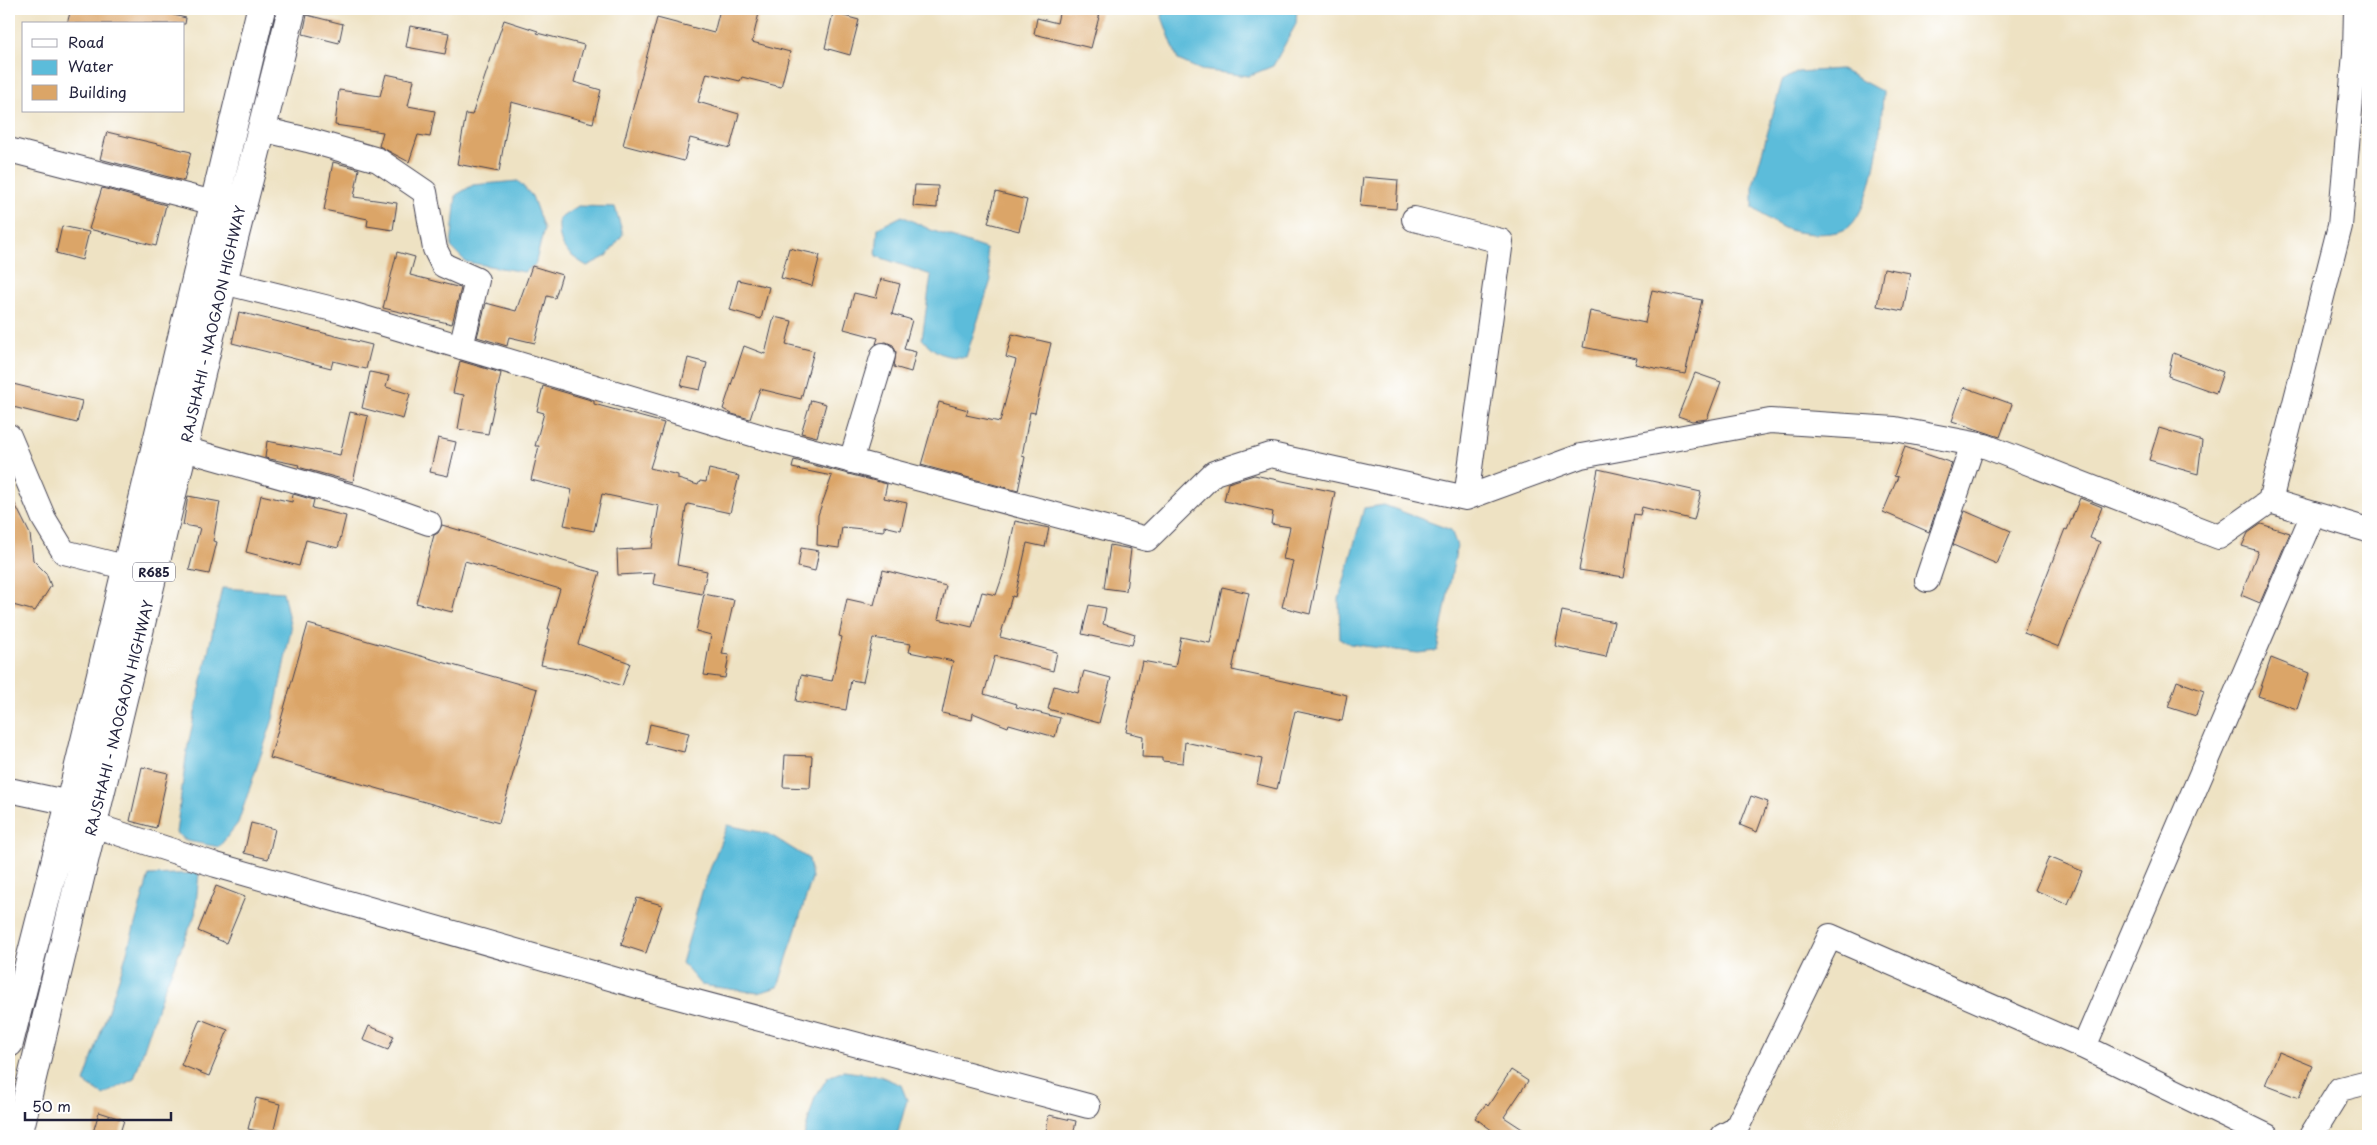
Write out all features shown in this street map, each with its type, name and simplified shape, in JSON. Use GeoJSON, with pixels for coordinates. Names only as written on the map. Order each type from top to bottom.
{"type":"FeatureCollection","features":[{"type":"Feature","properties":{"kind":"main road","name":"RAJSHAHI - NAOGAON HIGHWAY"},"geometry":{"type":"LineString","coordinates":[[9,1042],[70,803],[261,9]]}},
{"type":"Feature","properties":{"kind":"main road","name":"RAJSHAHI - NAOGAON HIGHWAY"},"geometry":{"type":"LineString","coordinates":[[18,1136],[223,282],[292,9]]}},
{"type":"Feature","properties":{"kind":"street"},"geometry":{"type":"LineString","coordinates":[[223,282],[341,311],[768,439],[1147,540],[1214,473],[1271,455],[1466,498],[1581,456],[1770,421],[1895,429],[1984,446],[2219,537],[2270,501],[2340,226],[2359,102],[2356,9]]}},
{"type":"Feature","properties":{"kind":"street"},"geometry":{"type":"LineString","coordinates":[[261,129],[378,160],[425,192],[435,249],[443,265],[477,280],[461,347]]}},
{"type":"Feature","properties":{"kind":"street"},"geometry":{"type":"LineString","coordinates":[[9,150],[214,203]]}},
{"type":"Feature","properties":{"kind":"street"},"geometry":{"type":"LineString","coordinates":[[1414,219],[1501,241],[1466,498]]}},
{"type":"Feature","properties":{"kind":"street"},"geometry":{"type":"LineString","coordinates":[[851,461],[883,355]]}},
{"type":"Feature","properties":{"kind":"street"},"geometry":{"type":"LineString","coordinates":[[9,436],[44,519],[64,552],[154,574]]}},
{"type":"Feature","properties":{"kind":"street"},"geometry":{"type":"LineString","coordinates":[[1927,580],[1973,444]]}},
{"type":"Feature","properties":{"kind":"street"},"geometry":{"type":"LineString","coordinates":[[184,449],[364,500],[429,523]]}},
{"type":"Feature","properties":{"kind":"street"},"geometry":{"type":"LineString","coordinates":[[2270,501],[2368,530]]}},
{"type":"Feature","properties":{"kind":"street"},"geometry":{"type":"LineString","coordinates":[[2084,1047],[2313,514]]}},
{"type":"Feature","properties":{"kind":"street"},"geometry":{"type":"LineString","coordinates":[[9,790],[70,803]]}},
{"type":"Feature","properties":{"kind":"street"},"geometry":{"type":"LineString","coordinates":[[93,826],[216,865],[655,991],[1088,1106]]}},
{"type":"Feature","properties":{"kind":"street"},"geometry":{"type":"LineString","coordinates":[[1723,1136],[1736,1129],[1830,936],[2084,1047],[2267,1136]]}},
{"type":"Feature","properties":{"kind":"street"},"geometry":{"type":"LineString","coordinates":[[2311,1136],[2340,1089],[2368,1082]]}},
{"type":"Feature","properties":{"kind":"water"},"geometry":{"type":"Polygon","coordinates":[[[1163,9],[1297,9],[1296,24],[1273,66],[1248,76],[1201,70],[1178,60],[1162,17],[1163,9]]]}},
{"type":"Feature","properties":{"kind":"water"},"geometry":{"type":"Polygon","coordinates":[[[1840,69],[1883,92],[1881,124],[1875,164],[1865,201],[1858,216],[1849,227],[1843,230],[1816,234],[1788,230],[1753,208],[1753,185],[1782,81],[1798,72],[1840,69]]]}},
{"type":"Feature","properties":{"kind":"water"},"geometry":{"type":"Polygon","coordinates":[[[518,181],[532,196],[544,229],[535,265],[524,272],[466,262],[451,247],[456,195],[473,185],[518,181]]]}},
{"type":"Feature","properties":{"kind":"water"},"geometry":{"type":"Polygon","coordinates":[[[578,206],[615,207],[623,234],[607,256],[587,266],[568,252],[561,242],[560,236],[559,219],[578,206]]]}},
{"type":"Feature","properties":{"kind":"water"},"geometry":{"type":"Polygon","coordinates":[[[902,216],[931,230],[986,249],[991,280],[966,357],[937,352],[922,339],[931,275],[876,256],[878,228],[902,216]]]}},
{"type":"Feature","properties":{"kind":"water"},"geometry":{"type":"Polygon","coordinates":[[[1384,505],[1451,530],[1457,546],[1437,651],[1418,653],[1350,644],[1340,639],[1339,599],[1364,508],[1384,505]]]}},
{"type":"Feature","properties":{"kind":"water"},"geometry":{"type":"Polygon","coordinates":[[[222,588],[283,592],[291,629],[273,719],[238,823],[219,847],[187,841],[176,833],[187,750],[222,588]]]}},
{"type":"Feature","properties":{"kind":"water"},"geometry":{"type":"Polygon","coordinates":[[[727,825],[769,834],[809,859],[812,878],[778,987],[758,993],[701,985],[682,963],[704,885],[727,825]]]}},
{"type":"Feature","properties":{"kind":"water"},"geometry":{"type":"Polygon","coordinates":[[[199,873],[195,915],[163,991],[134,1079],[103,1095],[84,1082],[123,966],[149,875],[199,873]]]}},
{"type":"Feature","properties":{"kind":"water"},"geometry":{"type":"Polygon","coordinates":[[[844,1071],[880,1076],[901,1085],[907,1100],[897,1136],[804,1136],[815,1097],[828,1077],[844,1071]]]}},
{"type":"Feature","properties":{"kind":"building"},"geometry":{"type":"Polygon","coordinates":[[[71,9],[149,9],[186,18],[185,24],[185,22],[68,22],[71,9]]]}},
{"type":"Feature","properties":{"kind":"building"},"geometry":{"type":"Polygon","coordinates":[[[720,9],[760,9],[752,42],[790,52],[781,87],[742,77],[740,81],[707,73],[698,102],[739,114],[730,148],[690,138],[684,161],[623,145],[657,18],[714,33],[720,9]]]}},
{"type":"Feature","properties":{"kind":"building"},"geometry":{"type":"Polygon","coordinates":[[[1060,9],[1083,9],[1100,13],[1091,48],[1034,34],[1037,18],[1057,23],[1060,9]]]}},
{"type":"Feature","properties":{"kind":"building"},"geometry":{"type":"Polygon","coordinates":[[[833,13],[859,20],[850,55],[825,48],[833,13]]]}},
{"type":"Feature","properties":{"kind":"building"},"geometry":{"type":"Polygon","coordinates":[[[307,15],[343,24],[339,43],[303,34],[307,15]]]}},
{"type":"Feature","properties":{"kind":"building"},"geometry":{"type":"Polygon","coordinates":[[[504,20],[538,31],[537,33],[584,45],[574,82],[601,90],[593,123],[511,102],[499,172],[457,164],[466,114],[472,115],[504,20]]]}},
{"type":"Feature","properties":{"kind":"building"},"geometry":{"type":"Polygon","coordinates":[[[410,26],[449,33],[445,54],[406,47],[410,26]]]}},
{"type":"Feature","properties":{"kind":"building"},"geometry":{"type":"Polygon","coordinates":[[[386,74],[414,80],[408,106],[435,111],[430,137],[418,135],[409,162],[379,146],[383,132],[335,125],[339,90],[380,96],[386,74]]]}},
{"type":"Feature","properties":{"kind":"building"},"geometry":{"type":"Polygon","coordinates":[[[107,132],[191,152],[184,181],[100,159],[107,132]]]}},
{"type":"Feature","properties":{"kind":"building"},"geometry":{"type":"Polygon","coordinates":[[[333,162],[359,169],[354,197],[397,203],[393,230],[367,226],[368,219],[324,210],[333,162]]]}},
{"type":"Feature","properties":{"kind":"building"},"geometry":{"type":"Polygon","coordinates":[[[1363,177],[1398,180],[1396,209],[1360,206],[1363,177]]]}},
{"type":"Feature","properties":{"kind":"building"},"geometry":{"type":"Polygon","coordinates":[[[915,185],[938,186],[937,208],[913,206],[915,185]]]}},
{"type":"Feature","properties":{"kind":"building"},"geometry":{"type":"Polygon","coordinates":[[[102,188],[166,205],[156,246],[89,229],[102,188]]]}},
{"type":"Feature","properties":{"kind":"building"},"geometry":{"type":"Polygon","coordinates":[[[996,192],[1027,200],[1019,231],[988,223],[996,192]]]}},
{"type":"Feature","properties":{"kind":"building"},"geometry":{"type":"Polygon","coordinates":[[[62,226],[89,232],[82,260],[56,253],[62,226]]]}},
{"type":"Feature","properties":{"kind":"building"},"geometry":{"type":"Polygon","coordinates":[[[789,248],[820,255],[812,286],[781,278],[789,248]]]}},
{"type":"Feature","properties":{"kind":"building"},"geometry":{"type":"Polygon","coordinates":[[[397,252],[415,257],[410,275],[461,288],[452,324],[383,308],[397,252]]]}},
{"type":"Feature","properties":{"kind":"building"},"geometry":{"type":"Polygon","coordinates":[[[532,266],[562,275],[555,298],[547,296],[535,343],[509,337],[507,346],[477,337],[486,303],[516,311],[532,266]]]}},
{"type":"Feature","properties":{"kind":"building"},"geometry":{"type":"Polygon","coordinates":[[[1884,268],[1910,273],[1903,311],[1877,306],[1884,268]]]}},
{"type":"Feature","properties":{"kind":"building"},"geometry":{"type":"Polygon","coordinates":[[[881,279],[900,284],[892,314],[912,320],[904,349],[916,352],[911,372],[894,367],[896,352],[893,345],[886,342],[876,344],[878,338],[844,329],[854,293],[876,298],[881,279]]]}},
{"type":"Feature","properties":{"kind":"building"},"geometry":{"type":"Polygon","coordinates":[[[738,280],[769,287],[761,319],[730,310],[738,280]]]}},
{"type":"Feature","properties":{"kind":"building"},"geometry":{"type":"Polygon","coordinates":[[[1652,290],[1702,300],[1685,374],[1635,364],[1637,358],[1583,347],[1590,311],[1645,323],[1652,290]]]}},
{"type":"Feature","properties":{"kind":"building"},"geometry":{"type":"Polygon","coordinates":[[[239,312],[372,345],[366,369],[333,361],[331,368],[232,343],[239,312]]]}},
{"type":"Feature","properties":{"kind":"building"},"geometry":{"type":"Polygon","coordinates":[[[774,317],[792,321],[786,344],[814,351],[801,399],[760,389],[750,419],[732,414],[723,409],[744,346],[765,354],[774,317]]]}},
{"type":"Feature","properties":{"kind":"building"},"geometry":{"type":"Polygon","coordinates":[[[1012,334],[1051,343],[1035,413],[1030,412],[1022,456],[1025,457],[1018,491],[921,465],[939,402],[968,410],[966,415],[1000,422],[1016,360],[1006,357],[1012,334]]]}},
{"type":"Feature","properties":{"kind":"building"},"geometry":{"type":"Polygon","coordinates":[[[2173,353],[2223,372],[2216,393],[2168,376],[2173,353]]]}},
{"type":"Feature","properties":{"kind":"building"},"geometry":{"type":"Polygon","coordinates":[[[688,358],[707,363],[700,390],[681,386],[688,358]]]}},
{"type":"Feature","properties":{"kind":"building"},"geometry":{"type":"Polygon","coordinates":[[[460,361],[501,373],[488,434],[458,429],[464,395],[453,393],[460,361]]]}},
{"type":"Feature","properties":{"kind":"building"},"geometry":{"type":"Polygon","coordinates":[[[370,372],[389,376],[386,387],[410,394],[403,419],[362,408],[370,372]]]}},
{"type":"Feature","properties":{"kind":"building"},"geometry":{"type":"Polygon","coordinates":[[[1695,373],[1721,382],[1707,419],[1692,421],[1678,416],[1695,373]]]}},
{"type":"Feature","properties":{"kind":"building"},"geometry":{"type":"Polygon","coordinates":[[[9,383],[82,401],[77,423],[9,406],[9,383]]]}},
{"type":"Feature","properties":{"kind":"building"},"geometry":{"type":"Polygon","coordinates":[[[543,386],[594,401],[594,404],[664,423],[650,468],[678,475],[678,479],[698,485],[700,481],[706,482],[709,469],[739,476],[730,513],[688,504],[686,508],[677,565],[707,571],[702,594],[653,584],[655,573],[618,575],[617,550],[652,548],[659,506],[602,494],[594,531],[564,525],[572,490],[531,480],[539,446],[535,446],[544,413],[537,411],[543,386]]]}},
{"type":"Feature","properties":{"kind":"building"},"geometry":{"type":"Polygon","coordinates":[[[1964,387],[2012,404],[2000,437],[1952,421],[1964,387]]]}},
{"type":"Feature","properties":{"kind":"building"},"geometry":{"type":"Polygon","coordinates":[[[811,400],[826,404],[817,437],[801,433],[811,400]]]}},
{"type":"Feature","properties":{"kind":"building"},"geometry":{"type":"Polygon","coordinates":[[[350,412],[368,416],[353,482],[298,467],[299,465],[265,458],[267,441],[340,455],[350,412]]]}},
{"type":"Feature","properties":{"kind":"building"},"geometry":{"type":"Polygon","coordinates":[[[2159,428],[2202,441],[2198,474],[2149,460],[2159,428]]]}},
{"type":"Feature","properties":{"kind":"building"},"geometry":{"type":"Polygon","coordinates":[[[438,438],[456,442],[448,476],[430,472],[438,438]]]}},
{"type":"Feature","properties":{"kind":"building"},"geometry":{"type":"Polygon","coordinates":[[[1905,447],[1952,463],[1929,532],[1883,512],[1898,477],[1894,476],[1905,447]]]}},
{"type":"Feature","properties":{"kind":"building"},"geometry":{"type":"Polygon","coordinates":[[[794,460],[887,484],[884,498],[907,503],[901,530],[884,526],[884,531],[842,527],[839,548],[817,545],[818,515],[832,476],[792,468],[794,460]]]}},
{"type":"Feature","properties":{"kind":"building"},"geometry":{"type":"Polygon","coordinates":[[[1598,469],[1701,492],[1694,520],[1642,507],[1640,515],[1634,514],[1624,577],[1579,570],[1598,469]]]}},
{"type":"Feature","properties":{"kind":"building"},"geometry":{"type":"Polygon","coordinates":[[[1254,475],[1335,492],[1310,614],[1282,607],[1293,561],[1283,559],[1290,527],[1271,524],[1273,512],[1224,501],[1228,483],[1254,475]]]}},
{"type":"Feature","properties":{"kind":"building"},"geometry":{"type":"Polygon","coordinates":[[[9,492],[30,534],[33,560],[46,573],[51,586],[35,611],[9,604],[9,492]]]}},
{"type":"Feature","properties":{"kind":"building"},"geometry":{"type":"Polygon","coordinates":[[[293,494],[314,500],[312,508],[346,516],[338,548],[306,540],[299,566],[246,552],[250,536],[252,536],[261,495],[292,502],[293,494]]]}},
{"type":"Feature","properties":{"kind":"building"},"geometry":{"type":"Polygon","coordinates":[[[188,496],[220,502],[213,541],[217,542],[209,574],[189,570],[200,528],[183,525],[188,496]]]}},
{"type":"Feature","properties":{"kind":"building"},"geometry":{"type":"Polygon","coordinates":[[[2080,498],[2102,507],[2090,538],[2100,542],[2059,647],[2024,633],[2065,529],[2067,530],[2080,498]]]}},
{"type":"Feature","properties":{"kind":"building"},"geometry":{"type":"Polygon","coordinates":[[[1965,511],[2011,531],[1997,564],[1953,545],[1965,511]]]}},
{"type":"Feature","properties":{"kind":"building"},"geometry":{"type":"Polygon","coordinates":[[[1015,521],[1049,528],[1045,547],[1027,543],[1015,597],[1012,596],[1000,637],[1057,652],[1053,671],[995,656],[984,694],[1017,704],[1016,707],[1060,718],[1055,737],[1009,724],[1008,727],[973,713],[972,720],[942,713],[953,661],[909,652],[911,644],[873,638],[863,682],[851,680],[846,710],[796,701],[801,675],[832,681],[842,637],[839,636],[847,599],[874,605],[883,570],[946,586],[938,619],[972,627],[982,592],[996,595],[1005,569],[1015,521]]]}},
{"type":"Feature","properties":{"kind":"building"},"geometry":{"type":"Polygon","coordinates":[[[2261,524],[2290,533],[2260,603],[2241,595],[2258,551],[2242,546],[2248,533],[2261,524]]]}},
{"type":"Feature","properties":{"kind":"building"},"geometry":{"type":"Polygon","coordinates":[[[442,525],[600,572],[578,644],[630,663],[622,686],[584,673],[541,665],[550,629],[548,629],[560,589],[465,561],[452,612],[416,603],[434,535],[438,533],[442,525]]]}},
{"type":"Feature","properties":{"kind":"building"},"geometry":{"type":"Polygon","coordinates":[[[1110,545],[1131,549],[1126,591],[1104,588],[1110,545]]]}},
{"type":"Feature","properties":{"kind":"building"},"geometry":{"type":"Polygon","coordinates":[[[801,548],[819,551],[815,571],[798,567],[801,548]]]}},
{"type":"Feature","properties":{"kind":"building"},"geometry":{"type":"Polygon","coordinates":[[[1222,587],[1249,593],[1232,670],[1347,695],[1342,721],[1295,711],[1277,789],[1257,784],[1262,759],[1185,742],[1183,763],[1162,761],[1162,758],[1142,757],[1143,736],[1126,732],[1142,661],[1175,667],[1181,637],[1210,643],[1222,587]]]}},
{"type":"Feature","properties":{"kind":"building"},"geometry":{"type":"Polygon","coordinates":[[[704,594],[734,600],[722,654],[729,655],[725,678],[704,675],[711,635],[696,631],[704,594]]]}},
{"type":"Feature","properties":{"kind":"building"},"geometry":{"type":"Polygon","coordinates":[[[1089,605],[1106,608],[1103,624],[1135,634],[1132,645],[1082,634],[1089,605]]]}},
{"type":"Feature","properties":{"kind":"building"},"geometry":{"type":"Polygon","coordinates":[[[1562,611],[1614,622],[1606,657],[1555,646],[1562,611]]]}},
{"type":"Feature","properties":{"kind":"building"},"geometry":{"type":"Polygon","coordinates":[[[308,624],[537,689],[499,823],[270,758],[308,624]]]}},
{"type":"Feature","properties":{"kind":"building"},"geometry":{"type":"Polygon","coordinates":[[[2271,658],[2309,673],[2297,709],[2258,696],[2271,658]]]}},
{"type":"Feature","properties":{"kind":"building"},"geometry":{"type":"Polygon","coordinates":[[[1084,671],[1111,678],[1099,723],[1048,709],[1054,686],[1078,693],[1084,671]]]}},
{"type":"Feature","properties":{"kind":"building"},"geometry":{"type":"Polygon","coordinates":[[[2177,681],[2204,691],[2196,716],[2168,707],[2177,681]]]}},
{"type":"Feature","properties":{"kind":"building"},"geometry":{"type":"Polygon","coordinates":[[[650,724],[689,733],[684,752],[646,743],[650,724]]]}},
{"type":"Feature","properties":{"kind":"building"},"geometry":{"type":"Polygon","coordinates":[[[785,755],[812,756],[810,788],[783,787],[785,755]]]}},
{"type":"Feature","properties":{"kind":"building"},"geometry":{"type":"Polygon","coordinates":[[[142,767],[168,773],[156,828],[130,821],[142,767]]]}},
{"type":"Feature","properties":{"kind":"building"},"geometry":{"type":"Polygon","coordinates":[[[1751,796],[1768,802],[1757,832],[1740,825],[1751,796]]]}},
{"type":"Feature","properties":{"kind":"building"},"geometry":{"type":"Polygon","coordinates":[[[251,823],[275,829],[268,859],[244,853],[251,823]]]}},
{"type":"Feature","properties":{"kind":"building"},"geometry":{"type":"Polygon","coordinates":[[[2049,857],[2082,871],[2068,904],[2035,890],[2049,857]]]}},
{"type":"Feature","properties":{"kind":"building"},"geometry":{"type":"Polygon","coordinates":[[[216,886],[245,897],[226,943],[198,931],[216,886]]]}},
{"type":"Feature","properties":{"kind":"building"},"geometry":{"type":"Polygon","coordinates":[[[637,898],[662,905],[646,953],[621,945],[637,898]]]}},
{"type":"Feature","properties":{"kind":"building"},"geometry":{"type":"Polygon","coordinates":[[[200,1019],[228,1030],[209,1076],[181,1065],[200,1019]]]}},
{"type":"Feature","properties":{"kind":"building"},"geometry":{"type":"Polygon","coordinates":[[[369,1026],[394,1036],[388,1050],[363,1040],[369,1026]]]}},
{"type":"Feature","properties":{"kind":"building"},"geometry":{"type":"Polygon","coordinates":[[[2279,1052],[2313,1066],[2299,1098],[2265,1085],[2279,1052]]]}},
{"type":"Feature","properties":{"kind":"building"},"geometry":{"type":"Polygon","coordinates":[[[1511,1070],[1528,1081],[1504,1117],[1533,1136],[1500,1136],[1475,1118],[1486,1104],[1488,1106],[1511,1070]]]}},
{"type":"Feature","properties":{"kind":"building"},"geometry":{"type":"Polygon","coordinates":[[[256,1098],[280,1104],[273,1134],[248,1129],[256,1098]]]}},
{"type":"Feature","properties":{"kind":"building"},"geometry":{"type":"Polygon","coordinates":[[[99,1112],[124,1120],[119,1136],[92,1136],[99,1112]]]}},
{"type":"Feature","properties":{"kind":"building"},"geometry":{"type":"Polygon","coordinates":[[[1049,1115],[1076,1121],[1073,1136],[1045,1136],[1049,1115]]]}}]}
